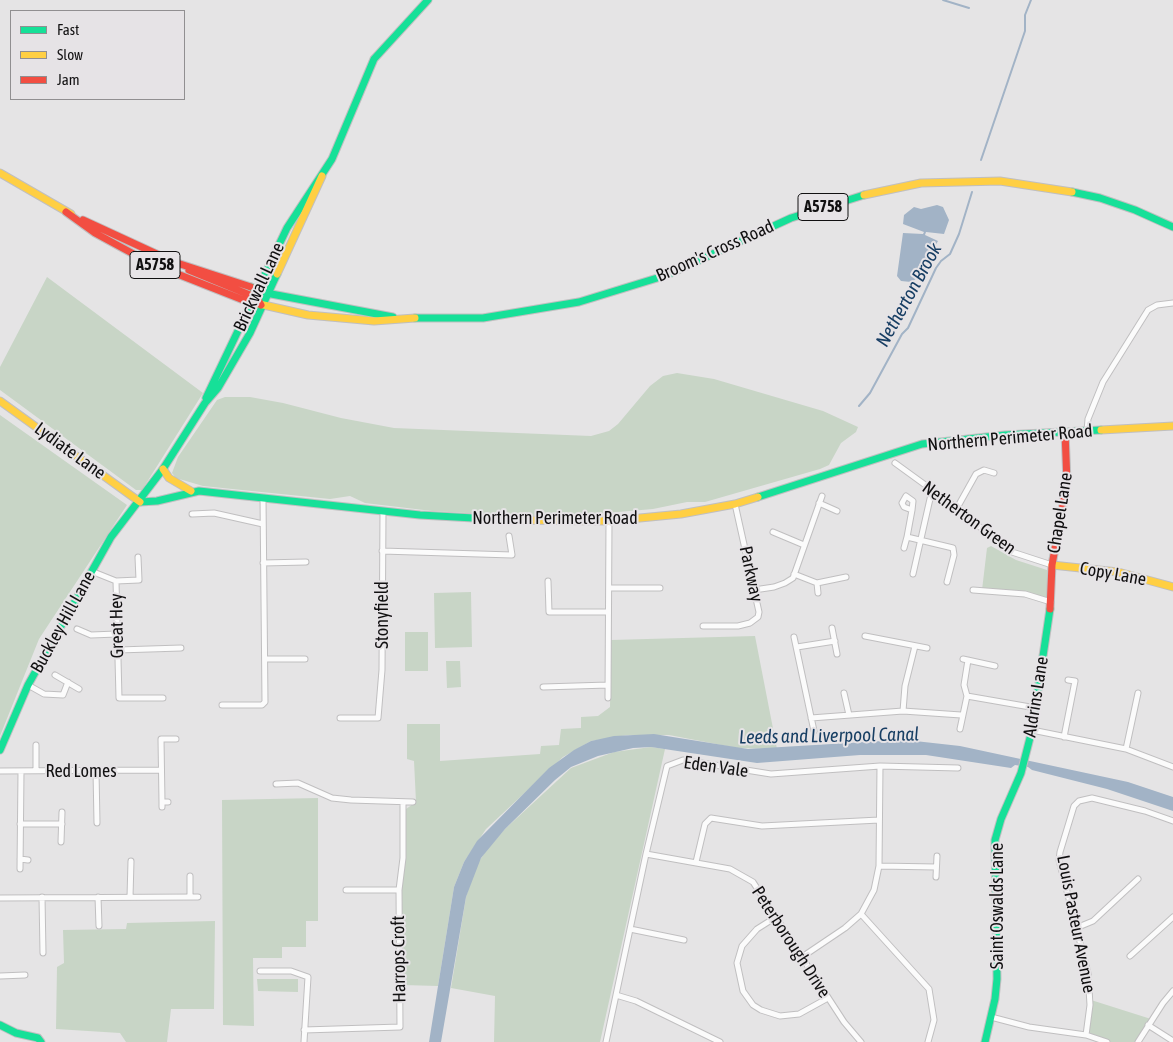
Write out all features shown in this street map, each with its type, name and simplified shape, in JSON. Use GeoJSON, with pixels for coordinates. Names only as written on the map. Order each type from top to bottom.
{"type":"FeatureCollection","features":[{"type":"Feature","properties":{"kind":"main road","name":"Brickwall Lane"},"geometry":{"type":"LineString","coordinates":[[140,502],[164,469],[205,403],[218,388],[230,369],[315,196],[322,176],[348,124],[374,58],[428,0]]}},
{"type":"Feature","properties":{"kind":"main road","name":"Broom's Cross Road"},"geometry":{"type":"LineString","coordinates":[[0,173],[66,212],[95,233],[152,264],[255,297],[266,293],[399,318]]}},
{"type":"Feature","properties":{"kind":"main road","name":"Brickwall Lane"},"geometry":{"type":"LineString","coordinates":[[205,403],[212,382],[292,219],[302,202],[322,176]]}},
{"type":"Feature","properties":{"kind":"main road","name":"Broom's Cross Road"},"geometry":{"type":"LineString","coordinates":[[66,212],[204,278],[255,297],[261,305],[338,319],[374,321],[399,318],[483,318],[579,302],[667,275],[790,218],[857,196],[921,183],[1000,181],[1051,187],[1100,198],[1173,227]]}},
{"type":"Feature","properties":{"kind":"main road","name":"Lydiate Lane"},"geometry":{"type":"LineString","coordinates":[[0,401],[140,502]]}},
{"type":"Feature","properties":{"kind":"main road","name":"Northern Perimeter Road"},"geometry":{"type":"LineString","coordinates":[[140,502],[157,501],[191,491],[383,512],[490,520],[609,521],[681,514],[735,504],[922,444],[1006,434],[1173,426]]}},
{"type":"Feature","properties":{"kind":"main road","name":"Chapel Lane"},"geometry":{"type":"LineString","coordinates":[[1052,565],[1067,482],[1065,432]]}},
{"type":"Feature","properties":{"kind":"main road"},"geometry":{"type":"LineString","coordinates":[[164,469],[169,478],[191,491]]}},
{"type":"Feature","properties":{"kind":"main road","name":"Buckley Hill Lane"},"geometry":{"type":"LineString","coordinates":[[0,750],[28,685],[92,570],[111,538],[140,502]]}},
{"type":"Feature","properties":{"kind":"main road"},"geometry":{"type":"LineString","coordinates":[[1052,565],[1052,602]]}},
{"type":"Feature","properties":{"kind":"main road","name":"Copy Lane"},"geometry":{"type":"LineString","coordinates":[[1052,565],[1118,572],[1173,587]]}},
{"type":"Feature","properties":{"kind":"main road","name":"Aldrins Lane"},"geometry":{"type":"LineString","coordinates":[[1021,773],[1036,708],[1052,602]]}},
{"type":"Feature","properties":{"kind":"main road","name":"Saint Oswalds Lane"},"geometry":{"type":"LineString","coordinates":[[985,1042],[998,979],[995,840],[1001,819],[1021,773]]}},
{"type":"Feature","properties":{"kind":"main road"},"geometry":{"type":"LineString","coordinates":[[0,1025],[16,1033],[38,1038],[41,1042]]}},
{"type":"Feature","properties":{"kind":"street"},"geometry":{"type":"LineString","coordinates":[[1087,431],[1094,401],[1115,362],[1148,310],[1157,304],[1173,304]]}},
{"type":"Feature","properties":{"kind":"street","name":"Netherton Green"},"geometry":{"type":"LineString","coordinates":[[896,463],[957,508],[1009,551],[1052,565]]}},
{"type":"Feature","properties":{"kind":"street"},"geometry":{"type":"LineString","coordinates":[[957,508],[976,474],[984,470],[994,473]]}},
{"type":"Feature","properties":{"kind":"street"},"geometry":{"type":"LineString","coordinates":[[912,574],[932,490]]}},
{"type":"Feature","properties":{"kind":"street"},"geometry":{"type":"LineString","coordinates":[[754,590],[785,583],[794,574],[822,496]]}},
{"type":"Feature","properties":{"kind":"street"},"geometry":{"type":"LineString","coordinates":[[222,705],[262,705],[265,702],[263,498]]}},
{"type":"Feature","properties":{"kind":"street"},"geometry":{"type":"LineString","coordinates":[[820,503],[837,511]]}},
{"type":"Feature","properties":{"kind":"street","name":"Parkway"},"geometry":{"type":"LineString","coordinates":[[703,626],[738,626],[750,623],[758,617],[759,612],[735,504]]}},
{"type":"Feature","properties":{"kind":"street"},"geometry":{"type":"LineString","coordinates":[[904,548],[912,510]]}},
{"type":"Feature","properties":{"kind":"street","name":"Stonyfield"},"geometry":{"type":"LineString","coordinates":[[340,718],[378,718],[382,670],[383,512]]}},
{"type":"Feature","properties":{"kind":"street"},"geometry":{"type":"LineString","coordinates":[[192,514],[214,513],[264,524]]}},
{"type":"Feature","properties":{"kind":"street"},"geometry":{"type":"LineString","coordinates":[[608,698],[609,521]]}},
{"type":"Feature","properties":{"kind":"street"},"geometry":{"type":"LineString","coordinates":[[773,532],[804,545]]}},
{"type":"Feature","properties":{"kind":"street"},"geometry":{"type":"LineString","coordinates":[[382,551],[512,555],[510,536]]}},
{"type":"Feature","properties":{"kind":"street"},"geometry":{"type":"LineString","coordinates":[[906,536],[953,548],[954,554],[947,582]]}},
{"type":"Feature","properties":{"kind":"street"},"geometry":{"type":"LineString","coordinates":[[116,581],[139,580],[138,557]]}},
{"type":"Feature","properties":{"kind":"street"},"geometry":{"type":"LineString","coordinates":[[263,563],[306,562]]}},
{"type":"Feature","properties":{"kind":"street","name":"Great Hey"},"geometry":{"type":"LineString","coordinates":[[92,570],[116,581],[119,698],[163,698]]}},
{"type":"Feature","properties":{"kind":"street"},"geometry":{"type":"LineString","coordinates":[[794,574],[817,583],[846,577]]}},
{"type":"Feature","properties":{"kind":"street"},"geometry":{"type":"LineString","coordinates":[[548,581],[548,612],[608,612]]}},
{"type":"Feature","properties":{"kind":"street"},"geometry":{"type":"LineString","coordinates":[[817,583],[818,593]]}},
{"type":"Feature","properties":{"kind":"street"},"geometry":{"type":"LineString","coordinates":[[608,588],[660,588]]}},
{"type":"Feature","properties":{"kind":"street"},"geometry":{"type":"LineString","coordinates":[[973,590],[1025,594],[1052,602]]}},
{"type":"Feature","properties":{"kind":"street"},"geometry":{"type":"LineString","coordinates":[[832,628],[837,654]]}},
{"type":"Feature","properties":{"kind":"street"},"geometry":{"type":"LineString","coordinates":[[77,629],[117,634]]}},
{"type":"Feature","properties":{"kind":"street"},"geometry":{"type":"LineString","coordinates":[[794,636],[814,731]]}},
{"type":"Feature","properties":{"kind":"street"},"geometry":{"type":"LineString","coordinates":[[865,636],[927,648]]}},
{"type":"Feature","properties":{"kind":"street"},"geometry":{"type":"LineString","coordinates":[[797,648],[835,642]]}},
{"type":"Feature","properties":{"kind":"street"},"geometry":{"type":"LineString","coordinates":[[903,711],[906,686],[915,646]]}},
{"type":"Feature","properties":{"kind":"street"},"geometry":{"type":"LineString","coordinates":[[118,650],[181,648]]}},
{"type":"Feature","properties":{"kind":"street"},"geometry":{"type":"LineString","coordinates":[[265,659],[305,659]]}},
{"type":"Feature","properties":{"kind":"street"},"geometry":{"type":"LineString","coordinates":[[960,729],[961,715],[967,696],[964,685],[966,659],[995,666]]}},
{"type":"Feature","properties":{"kind":"street"},"geometry":{"type":"LineString","coordinates":[[56,675],[79,689]]}},
{"type":"Feature","properties":{"kind":"street"},"geometry":{"type":"LineString","coordinates":[[1064,738],[1075,681],[1068,680]]}},
{"type":"Feature","properties":{"kind":"street"},"geometry":{"type":"LineString","coordinates":[[28,685],[46,695],[63,695],[68,682]]}},
{"type":"Feature","properties":{"kind":"street"},"geometry":{"type":"LineString","coordinates":[[544,687],[608,685]]}},
{"type":"Feature","properties":{"kind":"street"},"geometry":{"type":"LineString","coordinates":[[844,693],[849,715]]}},
{"type":"Feature","properties":{"kind":"street"},"geometry":{"type":"LineString","coordinates":[[1126,749],[1138,693]]}},
{"type":"Feature","properties":{"kind":"street"},"geometry":{"type":"LineString","coordinates":[[967,696],[1036,708]]}},
{"type":"Feature","properties":{"kind":"street"},"geometry":{"type":"LineString","coordinates":[[811,718],[903,711],[961,715]]}},
{"type":"Feature","properties":{"kind":"street"},"geometry":{"type":"LineString","coordinates":[[1032,730],[1064,738],[1126,749],[1173,767]]}},
{"type":"Feature","properties":{"kind":"street"},"geometry":{"type":"LineString","coordinates":[[168,802],[162,805],[161,739],[176,739]]}},
{"type":"Feature","properties":{"kind":"street"},"geometry":{"type":"LineString","coordinates":[[36,745],[36,771]]}},
{"type":"Feature","properties":{"kind":"street","name":"Eden Vale"},"geometry":{"type":"LineString","coordinates":[[606,1042],[665,770],[672,762],[683,760],[771,774],[880,766],[958,768]]}},
{"type":"Feature","properties":{"kind":"street"},"geometry":{"type":"LineString","coordinates":[[802,957],[846,928],[860,914],[874,890],[879,866],[880,766]]}},
{"type":"Feature","properties":{"kind":"street","name":"Red Lomes"},"geometry":{"type":"LineString","coordinates":[[0,772],[161,770]]}},
{"type":"Feature","properties":{"kind":"street"},"geometry":{"type":"LineString","coordinates":[[96,771],[97,823]]}},
{"type":"Feature","properties":{"kind":"street"},"geometry":{"type":"LineString","coordinates":[[20,869],[21,772]]}},
{"type":"Feature","properties":{"kind":"street"},"geometry":{"type":"LineString","coordinates":[[276,784],[298,783],[332,798],[413,802]]}},
{"type":"Feature","properties":{"kind":"street","name":"Louis Pasteur Avenue"},"geometry":{"type":"LineString","coordinates":[[1086,1035],[1090,988],[1062,875],[1060,852],[1074,806],[1079,801],[1092,798],[1145,811],[1173,821]]}},
{"type":"Feature","properties":{"kind":"street","name":"Harrops Croft"},"geometry":{"type":"LineString","coordinates":[[304,1030],[400,1028],[399,890],[403,858],[403,802]]}},
{"type":"Feature","properties":{"kind":"street"},"geometry":{"type":"LineString","coordinates":[[61,842],[62,812]]}},
{"type":"Feature","properties":{"kind":"street"},"geometry":{"type":"LineString","coordinates":[[696,862],[705,824],[711,818],[762,826],[879,820]]}},
{"type":"Feature","properties":{"kind":"street"},"geometry":{"type":"LineString","coordinates":[[20,824],[62,824]]}},
{"type":"Feature","properties":{"kind":"street","name":"Peterborough Drive"},"geometry":{"type":"LineString","coordinates":[[646,854],[730,869],[747,877],[759,889],[828,998],[861,1042]]}},
{"type":"Feature","properties":{"kind":"street"},"geometry":{"type":"LineString","coordinates":[[936,877],[937,856]]}},
{"type":"Feature","properties":{"kind":"street"},"geometry":{"type":"LineString","coordinates":[[20,859],[28,860]]}},
{"type":"Feature","properties":{"kind":"street"},"geometry":{"type":"LineString","coordinates":[[130,861],[130,897]]}},
{"type":"Feature","properties":{"kind":"street"},"geometry":{"type":"LineString","coordinates":[[879,866],[936,867]]}},
{"type":"Feature","properties":{"kind":"street"},"geometry":{"type":"LineString","coordinates":[[190,876],[190,897]]}},
{"type":"Feature","properties":{"kind":"street"},"geometry":{"type":"LineString","coordinates":[[1126,879],[1132,885]]}},
{"type":"Feature","properties":{"kind":"street"},"geometry":{"type":"LineString","coordinates":[[1076,928],[1094,921],[1138,879]]}},
{"type":"Feature","properties":{"kind":"street","name":"Harrops Croft"},"geometry":{"type":"LineString","coordinates":[[346,890],[399,890]]}},
{"type":"Feature","properties":{"kind":"street"},"geometry":{"type":"LineString","coordinates":[[0,898],[198,896]]}},
{"type":"Feature","properties":{"kind":"street"},"geometry":{"type":"LineString","coordinates":[[42,897],[43,953]]}},
{"type":"Feature","properties":{"kind":"street"},"geometry":{"type":"LineString","coordinates":[[98,897],[99,926]]}},
{"type":"Feature","properties":{"kind":"street"},"geometry":{"type":"LineString","coordinates":[[860,914],[928,989],[934,1020],[928,1042]]}},
{"type":"Feature","properties":{"kind":"street"},"geometry":{"type":"LineString","coordinates":[[776,917],[756,929],[742,946],[737,963],[743,991],[753,1005],[761,1010],[780,1016],[799,1014],[828,998]]}},
{"type":"Feature","properties":{"kind":"street"},"geometry":{"type":"LineString","coordinates":[[1130,956],[1172,919]]}},
{"type":"Feature","properties":{"kind":"street"},"geometry":{"type":"LineString","coordinates":[[630,929],[684,940]]}},
{"type":"Feature","properties":{"kind":"street"},"geometry":{"type":"LineString","coordinates":[[260,971],[291,971],[308,977],[304,1042]]}},
{"type":"Feature","properties":{"kind":"street"},"geometry":{"type":"LineString","coordinates":[[0,976],[25,975]]}},
{"type":"Feature","properties":{"kind":"street"},"geometry":{"type":"LineString","coordinates":[[1138,1042],[1173,991]]}},
{"type":"Feature","properties":{"kind":"street"},"geometry":{"type":"LineString","coordinates":[[616,995],[636,1001],[720,1042]]}},
{"type":"Feature","properties":{"kind":"street"},"geometry":{"type":"LineString","coordinates":[[991,1017],[1029,1027],[1086,1035],[1107,1042]]}},
{"type":"Feature","properties":{"kind":"street"},"geometry":{"type":"LineString","coordinates":[[1148,1025],[1173,1041]]}},
{"type":"Feature","properties":{"kind":"green space"},"geometry":{"type":"Polygon","coordinates":[[[47,277],[203,393],[142,490],[136,490],[0,390],[0,367],[47,277]]]}},
{"type":"Feature","properties":{"kind":"green space"},"geometry":{"type":"Polygon","coordinates":[[[677,373],[714,379],[823,411],[858,427],[856,432],[841,443],[829,465],[820,469],[705,502],[687,502],[653,509],[583,515],[535,517],[432,511],[365,503],[350,496],[330,499],[203,486],[176,478],[172,473],[178,457],[217,400],[225,397],[250,397],[283,403],[341,418],[394,428],[591,436],[609,431],[618,424],[650,386],[663,376],[677,373]]]}},
{"type":"Feature","properties":{"kind":"green space"},"geometry":{"type":"Polygon","coordinates":[[[0,415],[127,505],[39,639],[0,736],[0,415]]]}},
{"type":"Feature","properties":{"kind":"green space"},"geometry":{"type":"Polygon","coordinates":[[[991,546],[1016,560],[1047,570],[1048,598],[1023,592],[982,590],[987,548],[991,546]]]}},
{"type":"Feature","properties":{"kind":"green space"},"geometry":{"type":"Polygon","coordinates":[[[471,592],[472,647],[435,648],[434,593],[471,592]]]}},
{"type":"Feature","properties":{"kind":"green space"},"geometry":{"type":"Polygon","coordinates":[[[405,632],[428,632],[428,671],[405,671],[405,632]]]}},
{"type":"Feature","properties":{"kind":"green space"},"geometry":{"type":"Polygon","coordinates":[[[755,636],[777,749],[737,748],[669,735],[628,735],[591,741],[563,757],[486,829],[464,862],[454,887],[438,986],[403,985],[401,889],[406,858],[406,809],[416,802],[414,761],[407,759],[407,724],[440,724],[440,761],[540,754],[541,746],[559,745],[561,729],[581,728],[581,717],[598,716],[610,707],[611,640],[755,636]]]}},
{"type":"Feature","properties":{"kind":"green space"},"geometry":{"type":"Polygon","coordinates":[[[446,661],[460,661],[461,687],[447,688],[446,661]]]}},
{"type":"Feature","properties":{"kind":"green space"},"geometry":{"type":"Polygon","coordinates":[[[651,747],[665,749],[600,1042],[494,1042],[495,996],[451,988],[466,897],[476,866],[487,849],[505,829],[571,768],[614,752],[651,747]]]}},
{"type":"Feature","properties":{"kind":"green space"},"geometry":{"type":"Polygon","coordinates":[[[318,798],[318,921],[306,921],[306,947],[282,947],[282,958],[253,958],[254,1026],[223,1025],[222,800],[318,798]]]}},
{"type":"Feature","properties":{"kind":"green space"},"geometry":{"type":"Polygon","coordinates":[[[215,921],[214,1009],[171,1009],[167,1042],[126,1042],[120,1033],[56,1029],[57,967],[64,963],[63,930],[126,929],[127,923],[215,921]]]}},
{"type":"Feature","properties":{"kind":"green space"},"geometry":{"type":"Polygon","coordinates":[[[257,979],[298,979],[298,992],[258,991],[257,979]]]}},
{"type":"Feature","properties":{"kind":"green space"},"geometry":{"type":"Polygon","coordinates":[[[1091,1000],[1151,1019],[1137,1042],[1111,1042],[1088,1034],[1091,1000]]]}},
{"type":"Feature","properties":{"kind":"water"},"geometry":{"type":"Polygon","coordinates":[[[937,205],[943,207],[949,220],[944,234],[926,232],[925,235],[938,241],[916,279],[911,282],[901,281],[897,276],[903,233],[923,234],[924,232],[903,224],[904,215],[914,207],[921,209],[937,205]]]}},
{"type":"Feature","properties":{"kind":"water"},"geometry":{"type":"Polygon","coordinates":[[[654,734],[748,749],[882,741],[915,741],[960,746],[1128,782],[1173,797],[1173,811],[1107,789],[1032,770],[1028,767],[1015,765],[1011,768],[926,755],[860,755],[757,763],[651,747],[633,748],[598,756],[571,767],[555,780],[505,829],[481,858],[466,897],[441,1042],[429,1042],[454,887],[464,862],[477,841],[549,768],[574,750],[591,741],[614,736],[654,734]]]}},
{"type":"Feature","properties":{"kind":"waterway"},"geometry":{"type":"LineString","coordinates":[[943,0],[969,8]]}},
{"type":"Feature","properties":{"kind":"waterway","name":"Netherton Brook"},"geometry":{"type":"LineString","coordinates":[[981,160],[1025,31],[1025,15],[1031,0]]}},
{"type":"Feature","properties":{"kind":"waterway","name":"Netherton Brook"},"geometry":{"type":"LineString","coordinates":[[859,406],[870,393],[902,334],[908,328],[936,268],[950,254],[959,234],[972,192]]}},
{"type":"Feature","properties":{"kind":"traffic: fast"},"geometry":{"type":"LineString","coordinates":[[206,398],[287,228],[332,159],[374,59],[428,0]]}},
{"type":"Feature","properties":{"kind":"traffic: fast"},"geometry":{"type":"LineString","coordinates":[[1072,192],[1100,198],[1135,210],[1173,227]]}},
{"type":"Feature","properties":{"kind":"traffic: fast"},"geometry":{"type":"LineString","coordinates":[[415,318],[483,318],[579,302],[667,275],[791,218],[864,195]]}},
{"type":"Feature","properties":{"kind":"traffic: fast"},"geometry":{"type":"LineString","coordinates":[[0,750],[28,685],[111,537],[163,469],[205,403],[218,388],[250,333],[277,274]]}},
{"type":"Feature","properties":{"kind":"traffic: fast"},"geometry":{"type":"LineString","coordinates":[[251,287],[266,293],[393,317]]}},
{"type":"Feature","properties":{"kind":"traffic: fast"},"geometry":{"type":"LineString","coordinates":[[758,497],[922,444],[1005,435],[1101,430]]}},
{"type":"Feature","properties":{"kind":"traffic: fast"},"geometry":{"type":"LineString","coordinates":[[140,502],[157,501],[199,491],[420,515],[509,520]]}},
{"type":"Feature","properties":{"kind":"traffic: fast"},"geometry":{"type":"LineString","coordinates":[[985,1042],[995,999],[997,979],[995,840],[1001,819],[1021,773],[1032,730],[1050,609]]}},
{"type":"Feature","properties":{"kind":"traffic: fast"},"geometry":{"type":"LineString","coordinates":[[0,1025],[16,1033],[38,1038],[41,1042]]}},
{"type":"Feature","properties":{"kind":"traffic: slow"},"geometry":{"type":"LineString","coordinates":[[0,173],[71,214]]}},
{"type":"Feature","properties":{"kind":"traffic: slow"},"geometry":{"type":"LineString","coordinates":[[277,274],[322,176]]}},
{"type":"Feature","properties":{"kind":"traffic: slow"},"geometry":{"type":"LineString","coordinates":[[864,195],[921,183],[1000,181],[1072,192]]}},
{"type":"Feature","properties":{"kind":"traffic: slow"},"geometry":{"type":"LineString","coordinates":[[246,301],[308,315],[374,321],[415,318]]}},
{"type":"Feature","properties":{"kind":"traffic: slow"},"geometry":{"type":"LineString","coordinates":[[0,401],[140,502]]}},
{"type":"Feature","properties":{"kind":"traffic: slow"},"geometry":{"type":"LineString","coordinates":[[1101,430],[1173,426]]}},
{"type":"Feature","properties":{"kind":"traffic: slow"},"geometry":{"type":"LineString","coordinates":[[163,469],[169,478],[191,491]]}},
{"type":"Feature","properties":{"kind":"traffic: slow"},"geometry":{"type":"LineString","coordinates":[[509,520],[609,521],[681,514],[735,504],[758,497]]}},
{"type":"Feature","properties":{"kind":"traffic: slow"},"geometry":{"type":"LineString","coordinates":[[1052,565],[1118,572],[1173,587]]}},
{"type":"Feature","properties":{"kind":"traffic: jam"},"geometry":{"type":"LineString","coordinates":[[66,212],[95,233],[152,264],[246,301]]}},
{"type":"Feature","properties":{"kind":"traffic: jam"},"geometry":{"type":"LineString","coordinates":[[83,220],[174,262],[251,287]]}},
{"type":"Feature","properties":{"kind":"traffic: jam"},"geometry":{"type":"LineString","coordinates":[[189,270],[257,298],[261,305]]}},
{"type":"Feature","properties":{"kind":"traffic: jam"},"geometry":{"type":"LineString","coordinates":[[1050,609],[1052,565],[1067,482],[1065,432]]}},
{"type":"Feature","properties":{"kind":"water label","name":"Leeds and Liverpool Canal"},"geometry":{"type":"Point","coordinates":[829,736]}}]}
